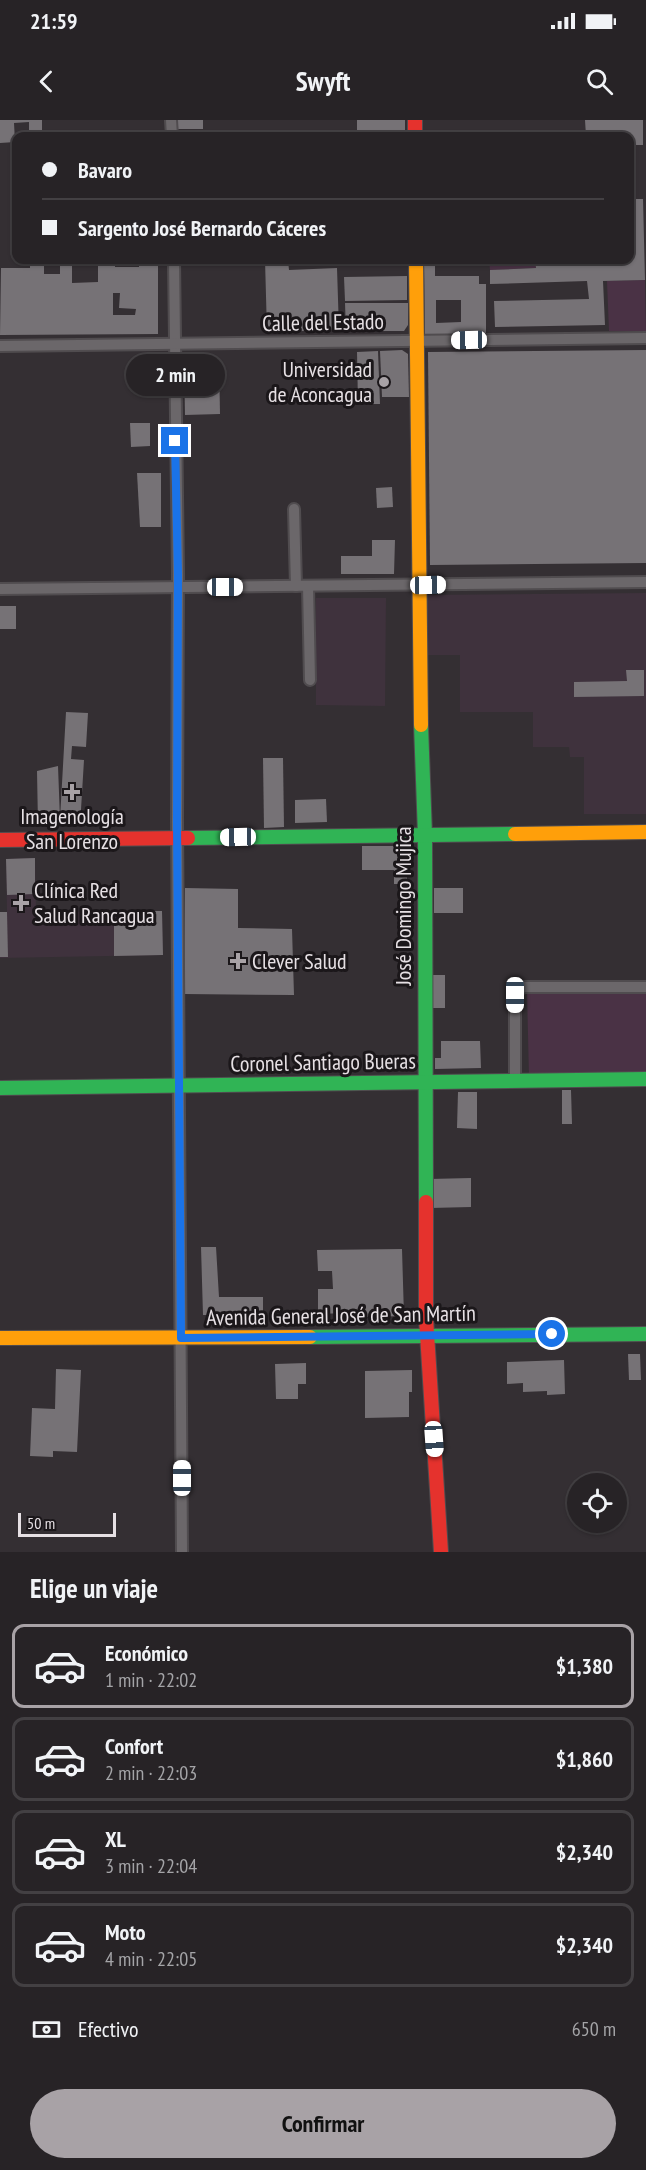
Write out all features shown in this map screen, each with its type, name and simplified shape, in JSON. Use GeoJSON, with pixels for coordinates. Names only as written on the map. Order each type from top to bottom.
{"type":"FeatureCollection","features":[{"type":"Feature","properties":{"kind":"street"},"geometry":{"type":"LineString","coordinates":[[174,264],[182,1552]]}},
{"type":"Feature","properties":{"kind":"street","name":"José Domingo Mujica"},"geometry":{"type":"LineString","coordinates":[[416,264],[420,708],[425,835],[427,1335],[441,1552]]}},
{"type":"Feature","properties":{"kind":"street","name":"Calle del Estado"},"geometry":{"type":"LineString","coordinates":[[0,346],[646,338]]}},
{"type":"Feature","properties":{"kind":"street"},"geometry":{"type":"LineString","coordinates":[[294,509],[296,586]]}},
{"type":"Feature","properties":{"kind":"street"},"geometry":{"type":"LineString","coordinates":[[0,590],[646,582]]}},
{"type":"Feature","properties":{"kind":"street"},"geometry":{"type":"LineString","coordinates":[[308,586],[310,680]]}},
{"type":"Feature","properties":{"kind":"street"},"geometry":{"type":"LineString","coordinates":[[0,840],[646,832]]}},
{"type":"Feature","properties":{"kind":"street"},"geometry":{"type":"LineString","coordinates":[[515,1081],[515,995],[518,990],[524,987],[646,987]]}},
{"type":"Feature","properties":{"kind":"street","name":"Coronel Santiago Bueras"},"geometry":{"type":"LineString","coordinates":[[0,1088],[646,1079]]}},
{"type":"Feature","properties":{"kind":"street","name":"Avenida General José de San Martín"},"geometry":{"type":"LineString","coordinates":[[0,1338],[646,1334]]}},
{"type":"Feature","properties":{"kind":"shaded area"},"geometry":{"type":"Polygon","coordinates":[[[489,264],[536,264],[536,268],[490,270],[489,264]]]}},
{"type":"Feature","properties":{"kind":"shaded area"},"geometry":{"type":"Polygon","coordinates":[[[645,280],[646,331],[609,331],[607,281],[645,280]]]}},
{"type":"Feature","properties":{"kind":"shaded area"},"geometry":{"type":"Polygon","coordinates":[[[646,593],[646,814],[584,814],[584,757],[570,757],[569,747],[533,747],[533,712],[460,712],[460,655],[427,655],[426,595],[646,593]]]}},
{"type":"Feature","properties":{"kind":"shaded area"},"geometry":{"type":"Polygon","coordinates":[[[316,598],[386,598],[385,706],[316,705],[316,598]]]}},
{"type":"Feature","properties":{"kind":"shaded area","name":"Clínica Red Salud Rancagua"},"geometry":{"type":"Polygon","coordinates":[[[35,858],[36,912],[162,911],[163,955],[0,958],[0,913],[7,912],[6,859],[35,858]]]}},
{"type":"Feature","properties":{"kind":"shaded area"},"geometry":{"type":"Polygon","coordinates":[[[646,991],[646,1076],[529,1077],[527,992],[646,991]]]}},
{"type":"Feature","properties":{"kind":"building"},"geometry":{"type":"Polygon","coordinates":[[[0,120],[42,120],[42,132],[29,132],[29,122],[14,123],[12,142],[0,143],[0,120]]]}},
{"type":"Feature","properties":{"kind":"building"},"geometry":{"type":"Polygon","coordinates":[[[176,120],[203,120],[203,129],[176,129],[176,120]]]}},
{"type":"Feature","properties":{"kind":"building"},"geometry":{"type":"Polygon","coordinates":[[[357,120],[405,120],[405,132],[357,132],[357,120]]]}},
{"type":"Feature","properties":{"kind":"building"},"geometry":{"type":"Polygon","coordinates":[[[585,120],[643,120],[643,145],[634,145],[634,132],[586,132],[585,120]]]}},
{"type":"Feature","properties":{"kind":"building"},"geometry":{"type":"Polygon","coordinates":[[[634,199],[643,199],[645,280],[603,281],[605,325],[495,327],[494,301],[589,299],[587,281],[490,284],[490,270],[536,268],[536,264],[634,264],[634,199]]]}},
{"type":"Feature","properties":{"kind":"building"},"geometry":{"type":"Polygon","coordinates":[[[30,264],[44,264],[44,274],[60,274],[60,264],[72,264],[72,283],[98,282],[98,264],[139,267],[139,264],[158,264],[158,334],[0,335],[1,268],[30,268],[30,264]],[[113,293],[113,315],[135,315],[136,309],[119,308],[120,293],[113,293]]]}},
{"type":"Feature","properties":{"kind":"building"},"geometry":{"type":"Polygon","coordinates":[[[265,264],[288,264],[289,270],[337,268],[339,330],[267,332],[265,264]]]}},
{"type":"Feature","properties":{"kind":"building"},"geometry":{"type":"Polygon","coordinates":[[[424,264],[435,264],[435,276],[479,276],[479,284],[486,284],[486,336],[425,335],[424,264]],[[436,300],[436,323],[461,322],[461,300],[436,300]]]}},
{"type":"Feature","properties":{"kind":"building"},"geometry":{"type":"Polygon","coordinates":[[[407,276],[407,300],[345,301],[344,277],[407,276]]]}},
{"type":"Feature","properties":{"kind":"building"},"geometry":{"type":"Polygon","coordinates":[[[345,303],[408,303],[408,325],[404,331],[346,331],[345,303]]]}},
{"type":"Feature","properties":{"kind":"building"},"geometry":{"type":"Polygon","coordinates":[[[402,350],[408,354],[409,397],[382,397],[380,351],[402,350]]]}},
{"type":"Feature","properties":{"kind":"building"},"geometry":{"type":"Polygon","coordinates":[[[646,350],[646,563],[430,565],[428,352],[646,350]]]}},
{"type":"Feature","properties":{"kind":"building"},"geometry":{"type":"Polygon","coordinates":[[[378,351],[380,404],[358,404],[357,352],[378,351]]]}},
{"type":"Feature","properties":{"kind":"building"},"geometry":{"type":"Polygon","coordinates":[[[219,359],[220,414],[185,415],[184,360],[219,359]]]}},
{"type":"Feature","properties":{"kind":"building"},"geometry":{"type":"Polygon","coordinates":[[[130,423],[150,423],[150,446],[131,447],[130,423]]]}},
{"type":"Feature","properties":{"kind":"building"},"geometry":{"type":"Polygon","coordinates":[[[137,473],[161,473],[161,527],[140,527],[137,473]]]}},
{"type":"Feature","properties":{"kind":"building"},"geometry":{"type":"Polygon","coordinates":[[[392,487],[393,507],[377,508],[376,488],[392,487]]]}},
{"type":"Feature","properties":{"kind":"building"},"geometry":{"type":"Polygon","coordinates":[[[372,540],[395,540],[394,574],[341,574],[341,556],[372,556],[372,540]]]}},
{"type":"Feature","properties":{"kind":"building"},"geometry":{"type":"Polygon","coordinates":[[[0,606],[16,606],[16,629],[0,629],[0,606]]]}},
{"type":"Feature","properties":{"kind":"building"},"geometry":{"type":"Polygon","coordinates":[[[626,670],[644,670],[644,696],[574,697],[574,682],[627,681],[626,670]]]}},
{"type":"Feature","properties":{"kind":"building","name":"Imagenología San Lorenzo"},"geometry":{"type":"Polygon","coordinates":[[[66,712],[88,713],[86,747],[72,746],[71,759],[84,760],[80,826],[38,825],[37,771],[58,766],[60,819],[66,712]]]}},
{"type":"Feature","properties":{"kind":"building"},"geometry":{"type":"Polygon","coordinates":[[[263,758],[283,758],[284,827],[264,828],[263,758]]]}},
{"type":"Feature","properties":{"kind":"building"},"geometry":{"type":"Polygon","coordinates":[[[326,799],[327,822],[295,823],[295,800],[326,799]]]}},
{"type":"Feature","properties":{"kind":"building"},"geometry":{"type":"Polygon","coordinates":[[[362,846],[407,846],[407,884],[394,884],[394,870],[362,870],[362,846]]]}},
{"type":"Feature","properties":{"kind":"building"},"geometry":{"type":"Polygon","coordinates":[[[35,858],[35,894],[7,895],[6,859],[35,858]]]}},
{"type":"Feature","properties":{"kind":"building","name":"Clever Salud"},"geometry":{"type":"Polygon","coordinates":[[[185,888],[238,889],[238,928],[292,929],[294,995],[184,994],[185,888]]]}},
{"type":"Feature","properties":{"kind":"building"},"geometry":{"type":"Polygon","coordinates":[[[434,888],[463,888],[463,913],[434,913],[434,888]]]}},
{"type":"Feature","properties":{"kind":"building"},"geometry":{"type":"Polygon","coordinates":[[[143,911],[162,911],[163,955],[114,956],[114,921],[143,921],[143,911]]]}},
{"type":"Feature","properties":{"kind":"building"},"geometry":{"type":"Polygon","coordinates":[[[0,912],[7,912],[8,957],[0,957],[0,912]]]}},
{"type":"Feature","properties":{"kind":"building"},"geometry":{"type":"Polygon","coordinates":[[[429,975],[445,975],[445,1008],[429,1008],[429,975]]]}},
{"type":"Feature","properties":{"kind":"building"},"geometry":{"type":"Polygon","coordinates":[[[441,1041],[480,1041],[481,1068],[435,1069],[435,1058],[441,1058],[441,1041]]]}},
{"type":"Feature","properties":{"kind":"building"},"geometry":{"type":"Polygon","coordinates":[[[562,1090],[571,1090],[572,1124],[562,1124],[562,1090]]]}},
{"type":"Feature","properties":{"kind":"building"},"geometry":{"type":"Polygon","coordinates":[[[458,1092],[477,1092],[477,1129],[457,1128],[458,1092]]]}},
{"type":"Feature","properties":{"kind":"building"},"geometry":{"type":"Polygon","coordinates":[[[471,1178],[471,1207],[430,1208],[429,1179],[471,1178]]]}},
{"type":"Feature","properties":{"kind":"building"},"geometry":{"type":"Polygon","coordinates":[[[201,1247],[216,1247],[219,1297],[263,1297],[263,1315],[203,1315],[201,1247]]]}},
{"type":"Feature","properties":{"kind":"building"},"geometry":{"type":"Polygon","coordinates":[[[402,1249],[404,1316],[364,1317],[364,1322],[346,1323],[346,1313],[318,1314],[318,1289],[333,1289],[332,1271],[318,1271],[317,1250],[402,1249]]]}},
{"type":"Feature","properties":{"kind":"building"},"geometry":{"type":"Polygon","coordinates":[[[628,1354],[640,1354],[641,1380],[629,1380],[628,1354]]]}},
{"type":"Feature","properties":{"kind":"building"},"geometry":{"type":"Polygon","coordinates":[[[564,1360],[565,1394],[547,1395],[547,1391],[523,1392],[523,1383],[507,1384],[507,1362],[564,1360]]]}},
{"type":"Feature","properties":{"kind":"building"},"geometry":{"type":"Polygon","coordinates":[[[306,1363],[306,1384],[298,1384],[298,1399],[276,1399],[275,1364],[306,1363]]]}},
{"type":"Feature","properties":{"kind":"building"},"geometry":{"type":"Polygon","coordinates":[[[56,1369],[81,1370],[77,1452],[53,1451],[53,1457],[30,1456],[32,1408],[55,1409],[56,1369]]]}},
{"type":"Feature","properties":{"kind":"building"},"geometry":{"type":"Polygon","coordinates":[[[412,1370],[409,1417],[365,1418],[365,1371],[412,1370]]]}},
{"type":"Feature","properties":{"kind":"traffic: fast"},"geometry":{"type":"LineString","coordinates":[[421,725],[425,835],[426,1202]]}},
{"type":"Feature","properties":{"kind":"traffic: fast"},"geometry":{"type":"LineString","coordinates":[[188,838],[515,834]]}},
{"type":"Feature","properties":{"kind":"traffic: fast"},"geometry":{"type":"LineString","coordinates":[[0,1088],[646,1079]]}},
{"type":"Feature","properties":{"kind":"traffic: fast"},"geometry":{"type":"LineString","coordinates":[[310,1337],[646,1334]]}},
{"type":"Feature","properties":{"kind":"traffic: slow"},"geometry":{"type":"LineString","coordinates":[[416,264],[421,725]]}},
{"type":"Feature","properties":{"kind":"traffic: slow"},"geometry":{"type":"LineString","coordinates":[[515,834],[646,832]]}},
{"type":"Feature","properties":{"kind":"traffic: slow"},"geometry":{"type":"LineString","coordinates":[[0,1338],[310,1337]]}},
{"type":"Feature","properties":{"kind":"traffic: jam"},"geometry":{"type":"LineString","coordinates":[[415,120],[415,132]]}},
{"type":"Feature","properties":{"kind":"traffic: jam"},"geometry":{"type":"LineString","coordinates":[[0,840],[188,838]]}},
{"type":"Feature","properties":{"kind":"traffic: jam"},"geometry":{"type":"LineString","coordinates":[[426,1202],[426,1318],[441,1552]]}},
{"type":"Feature","properties":{"kind":"place","name":"Universidad de Aconcagua"},"geometry":{"type":"Point","coordinates":[384,382]}},
{"type":"Feature","properties":{"kind":"place","name":"Imagenología San Lorenzo"},"geometry":{"type":"Point","coordinates":[72,792]}},
{"type":"Feature","properties":{"kind":"place","name":"Clínica Red Salud Rancagua"},"geometry":{"type":"Point","coordinates":[21,903]}},
{"type":"Feature","properties":{"kind":"place","name":"Clever Salud"},"geometry":{"type":"Point","coordinates":[238,961]}},
{"type":"Feature","properties":{"kind":"route"},"geometry":{"type":"LineString","coordinates":[[175,441],[178,574],[177,853],[181,1338],[552,1334]]}}]}
